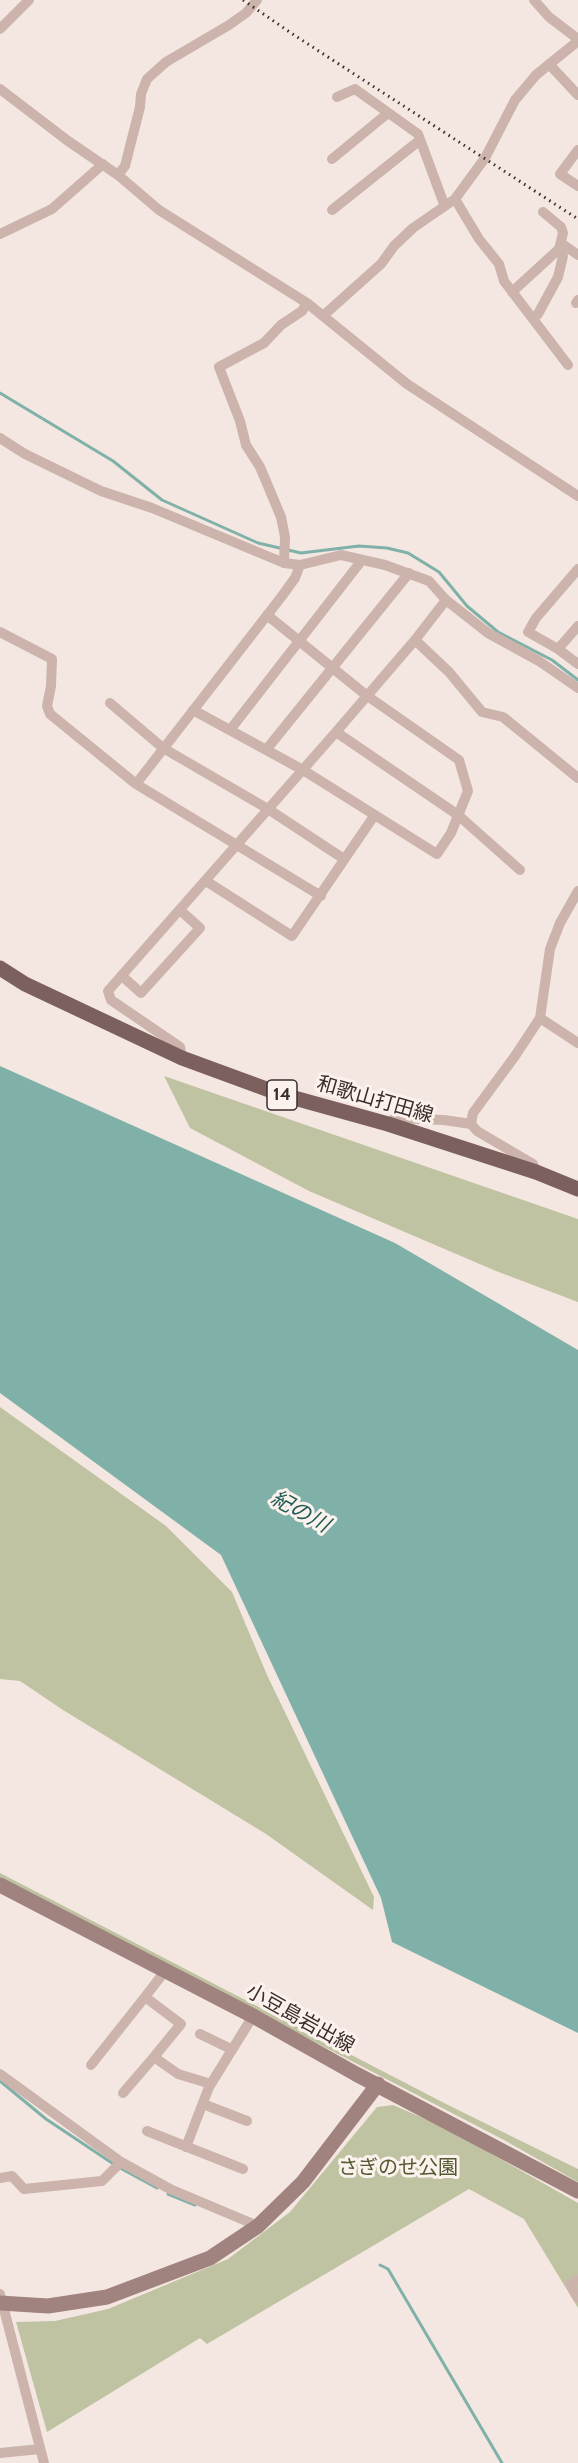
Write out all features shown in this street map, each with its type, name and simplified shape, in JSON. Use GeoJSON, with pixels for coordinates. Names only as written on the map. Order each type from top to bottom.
{"type":"FeatureCollection","features":[{"type":"Feature","properties":{"kind":"main road","name":"和歌山打田線"},"geometry":{"type":"LineString","coordinates":[[0,968],[25,984],[182,1058],[280,1094],[388,1124],[536,1172],[578,1189]]}},
{"type":"Feature","properties":{"kind":"main road","name":"小豆島岩出線"},"geometry":{"type":"LineString","coordinates":[[0,1885],[253,2016],[578,2191]]}},
{"type":"Feature","properties":{"kind":"main road"},"geometry":{"type":"LineString","coordinates":[[1,2300],[48,2306],[107,2297],[210,2258],[258,2226],[303,2182],[378,2084]]}},
{"type":"Feature","properties":{"kind":"street"},"geometry":{"type":"LineString","coordinates":[[0,29],[29,0]]}},
{"type":"Feature","properties":{"kind":"street"},"geometry":{"type":"LineString","coordinates":[[118,175],[124,165],[140,107],[141,94],[147,79],[166,62],[238,19],[257,0]]}},
{"type":"Feature","properties":{"kind":"street"},"geometry":{"type":"LineString","coordinates":[[324,315],[381,264],[394,246],[413,228],[455,198],[485,158],[515,100],[536,75],[578,40],[534,0]]}},
{"type":"Feature","properties":{"kind":"street"},"geometry":{"type":"LineString","coordinates":[[549,64],[578,95]]}},
{"type":"Feature","properties":{"kind":"street"},"geometry":{"type":"LineString","coordinates":[[0,89],[68,141],[118,175],[159,210],[307,303],[407,384],[578,496]]}},
{"type":"Feature","properties":{"kind":"street"},"geometry":{"type":"LineString","coordinates":[[337,97],[355,89],[418,134],[444,204]]}},
{"type":"Feature","properties":{"kind":"street"},"geometry":{"type":"LineString","coordinates":[[332,159],[387,112]]}},
{"type":"Feature","properties":{"kind":"street"},"geometry":{"type":"LineString","coordinates":[[332,210],[420,140]]}},
{"type":"Feature","properties":{"kind":"street"},"geometry":{"type":"LineString","coordinates":[[578,150],[560,174],[578,186]]}},
{"type":"Feature","properties":{"kind":"street"},"geometry":{"type":"LineString","coordinates":[[0,234],[52,209],[103,164]]}},
{"type":"Feature","properties":{"kind":"street"},"geometry":{"type":"LineString","coordinates":[[455,198],[479,239],[499,264],[502,278],[568,365]]}},
{"type":"Feature","properties":{"kind":"street"},"geometry":{"type":"LineString","coordinates":[[533,319],[558,277],[563,256],[560,246],[563,232],[559,224],[543,212]]}},
{"type":"Feature","properties":{"kind":"street"},"geometry":{"type":"LineString","coordinates":[[512,292],[560,246]]}},
{"type":"Feature","properties":{"kind":"street"},"geometry":{"type":"LineString","coordinates":[[560,246],[578,255]]}},
{"type":"Feature","properties":{"kind":"street"},"geometry":{"type":"LineString","coordinates":[[285,561],[285,537],[281,517],[260,467],[246,445],[240,421],[219,367],[264,343],[281,325],[302,311],[307,303]]}},
{"type":"Feature","properties":{"kind":"street"},"geometry":{"type":"LineString","coordinates":[[0,438],[34,459],[101,491],[152,508],[285,561],[300,565],[341,555],[409,573],[429,581],[446,600],[488,633],[539,661],[578,688]]}},
{"type":"Feature","properties":{"kind":"street"},"geometry":{"type":"LineString","coordinates":[[230,730],[362,560]]}},
{"type":"Feature","properties":{"kind":"street"},"geometry":{"type":"LineString","coordinates":[[136,784],[295,578],[300,565]]}},
{"type":"Feature","properties":{"kind":"street"},"geometry":{"type":"LineString","coordinates":[[578,569],[536,618],[528,632],[558,649],[578,664]]}},
{"type":"Feature","properties":{"kind":"street"},"geometry":{"type":"LineString","coordinates":[[266,750],[409,573]]}},
{"type":"Feature","properties":{"kind":"street"},"geometry":{"type":"LineString","coordinates":[[182,1058],[180,1047],[111,1000],[108,991],[336,732],[446,600]]}},
{"type":"Feature","properties":{"kind":"street"},"geometry":{"type":"LineString","coordinates":[[193,710],[303,770],[437,854],[451,833],[468,791],[459,760],[366,695],[267,615]]}},
{"type":"Feature","properties":{"kind":"street"},"geometry":{"type":"LineString","coordinates":[[558,649],[578,626]]}},
{"type":"Feature","properties":{"kind":"street"},"geometry":{"type":"LineString","coordinates":[[0,632],[52,659],[51,686],[47,706],[50,714],[136,784],[321,896]]}},
{"type":"Feature","properties":{"kind":"street"},"geometry":{"type":"LineString","coordinates":[[415,640],[449,672],[482,712],[503,717],[578,778]]}},
{"type":"Feature","properties":{"kind":"street"},"geometry":{"type":"LineString","coordinates":[[110,702],[163,748],[268,809],[344,859]]}},
{"type":"Feature","properties":{"kind":"street"},"geometry":{"type":"LineString","coordinates":[[336,732],[458,815],[520,870]]}},
{"type":"Feature","properties":{"kind":"street"},"geometry":{"type":"LineString","coordinates":[[206,881],[292,936],[374,816]]}},
{"type":"Feature","properties":{"kind":"street"},"geometry":{"type":"LineString","coordinates":[[471,1124],[472,1113],[540,1018],[550,949],[560,923],[578,891]]}},
{"type":"Feature","properties":{"kind":"street"},"geometry":{"type":"LineString","coordinates":[[122,976],[141,993],[200,928],[180,910]]}},
{"type":"Feature","properties":{"kind":"street"},"geometry":{"type":"LineString","coordinates":[[540,1018],[578,1044]]}},
{"type":"Feature","properties":{"kind":"street"},"geometry":{"type":"LineString","coordinates":[[388,1124],[395,1118],[444,1120],[471,1124],[477,1131],[533,1164],[536,1172]]}},
{"type":"Feature","properties":{"kind":"street"},"geometry":{"type":"LineString","coordinates":[[91,2065],[165,1971]]}},
{"type":"Feature","properties":{"kind":"street"},"geometry":{"type":"LineString","coordinates":[[123,2093],[181,2024],[145,1997]]}},
{"type":"Feature","properties":{"kind":"street"},"geometry":{"type":"LineString","coordinates":[[186,2147],[211,2084],[253,2016]]}},
{"type":"Feature","properties":{"kind":"street"},"geometry":{"type":"LineString","coordinates":[[200,2034],[231,2049]]}},
{"type":"Feature","properties":{"kind":"street"},"geometry":{"type":"LineString","coordinates":[[154,2057],[178,2074],[211,2084]]}},
{"type":"Feature","properties":{"kind":"street"},"geometry":{"type":"LineString","coordinates":[[0,2074],[121,2162],[170,2190],[258,2226]]}},
{"type":"Feature","properties":{"kind":"street"},"geometry":{"type":"LineString","coordinates":[[203,2104],[247,2121]]}},
{"type":"Feature","properties":{"kind":"street"},"geometry":{"type":"LineString","coordinates":[[147,2132],[243,2169]]}},
{"type":"Feature","properties":{"kind":"street"},"geometry":{"type":"LineString","coordinates":[[0,2178],[12,2176],[24,2189],[102,2181],[121,2162]]}},
{"type":"Feature","properties":{"kind":"street"},"geometry":{"type":"LineString","coordinates":[[578,2280],[570,2284],[578,2298]]}},
{"type":"Feature","properties":{"kind":"street"},"geometry":{"type":"LineString","coordinates":[[1,2300],[44,2463]]}},
{"type":"Feature","properties":{"kind":"street"},"geometry":{"type":"LineString","coordinates":[[0,2453],[40,2449]]}},
{"type":"Feature","properties":{"kind":"green space"},"geometry":{"type":"Polygon","coordinates":[[[164,1076],[578,1219],[578,1302],[496,1271],[309,1191],[190,1128],[164,1076]]]}},
{"type":"Feature","properties":{"kind":"green space"},"geometry":{"type":"Polygon","coordinates":[[[0,1407],[166,1526],[232,1592],[267,1675],[374,1897],[373,1910],[266,1834],[63,1710],[20,1681],[0,1679],[0,1407]]]}},
{"type":"Feature","properties":{"kind":"green space"},"geometry":{"type":"Polygon","coordinates":[[[0,1873],[448,2105],[578,2169],[578,2182],[504,2140],[0,1879],[0,1873]]]}},
{"type":"Feature","properties":{"kind":"green space","name":"さぎのせ公園"},"geometry":{"type":"Polygon","coordinates":[[[393,2105],[444,2127],[578,2203],[578,2308],[524,2219],[469,2189],[207,2344],[200,2338],[47,2432],[16,2322],[55,2321],[108,2309],[228,2259],[290,2212],[377,2107],[393,2105]]]}},
{"type":"Feature","properties":{"kind":"water","name":"紀の川"},"geometry":{"type":"Polygon","coordinates":[[[0,1066],[395,1243],[578,1350],[578,2033],[392,1942],[381,1898],[221,1555],[0,1393],[0,1066]]]}},
{"type":"Feature","properties":{"kind":"waterway"},"geometry":{"type":"LineString","coordinates":[[0,393],[113,461],[162,500],[258,543],[301,553],[359,546],[387,548],[408,553],[439,572],[467,606],[498,632],[552,660],[578,680]]}},
{"type":"Feature","properties":{"kind":"waterway"},"geometry":{"type":"LineString","coordinates":[[0,2081],[46,2119],[115,2165]]}},
{"type":"Feature","properties":{"kind":"waterway"},"geometry":{"type":"LineString","coordinates":[[120,2168],[157,2188]]}},
{"type":"Feature","properties":{"kind":"waterway"},"geometry":{"type":"LineString","coordinates":[[168,2194],[195,2205]]}},
{"type":"Feature","properties":{"kind":"waterway"},"geometry":{"type":"LineString","coordinates":[[380,2265],[388,2269],[502,2463]]}},
{"type":"Feature","properties":{"kind":"railway"},"geometry":{"type":"LineString","coordinates":[[243,0],[578,219]]}}]}
